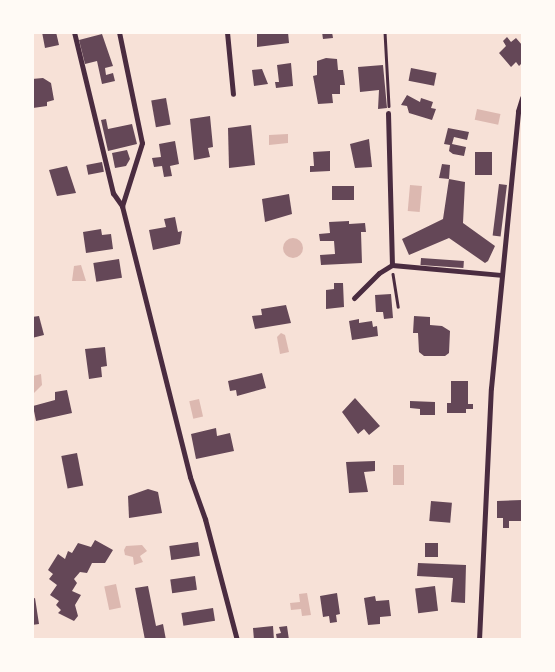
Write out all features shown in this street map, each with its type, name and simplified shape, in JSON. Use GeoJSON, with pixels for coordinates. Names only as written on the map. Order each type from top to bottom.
{"type":"FeatureCollection","features":[{"type":"Feature","properties":{"kind":"street"},"geometry":{"type":"LineString","coordinates":[[74,32],[114,193],[122,206],[190,477],[205,519],[237,640]]}},
{"type":"Feature","properties":{"kind":"street"},"geometry":{"type":"LineString","coordinates":[[119,32],[142,143],[122,206]]}},
{"type":"Feature","properties":{"kind":"street"},"geometry":{"type":"LineString","coordinates":[[227,32],[233,94]]}},
{"type":"Feature","properties":{"kind":"street"},"geometry":{"type":"LineString","coordinates":[[479,640],[491,388],[518,111],[522,98]]}},
{"type":"Feature","properties":{"kind":"street"},"geometry":{"type":"LineString","coordinates":[[388,113],[392,265]]}},
{"type":"Feature","properties":{"kind":"street"},"geometry":{"type":"LineString","coordinates":[[354,298],[378,273],[392,265],[501,275]]}},
{"type":"Feature","properties":{"kind":"path"},"geometry":{"type":"LineString","coordinates":[[385,32],[388,113]]}},
{"type":"Feature","properties":{"kind":"path"},"geometry":{"type":"LineString","coordinates":[[392,265],[398,307]]}},
{"type":"Feature","properties":{"kind":"shaded area"},"geometry":{"type":"Polygon","coordinates":[[[477,109],[500,114],[498,125],[475,120],[477,109]]]}},
{"type":"Feature","properties":{"kind":"shaded area"},"geometry":{"type":"Polygon","coordinates":[[[288,134],[288,143],[269,145],[269,135],[288,134]]]}},
{"type":"Feature","properties":{"kind":"shaded area"},"geometry":{"type":"Polygon","coordinates":[[[410,185],[422,186],[420,212],[408,211],[410,185]]]}},
{"type":"Feature","properties":{"kind":"shaded area"},"geometry":{"type":"Polygon","coordinates":[[[293,238],[300,241],[303,248],[300,255],[293,258],[286,255],[283,248],[286,241],[293,238]]]}},
{"type":"Feature","properties":{"kind":"shaded area"},"geometry":{"type":"Polygon","coordinates":[[[81,265],[86,281],[72,281],[74,266],[81,265]]]}},
{"type":"Feature","properties":{"kind":"shaded area"},"geometry":{"type":"Polygon","coordinates":[[[281,333],[285,335],[289,352],[280,354],[277,337],[281,333]]]}},
{"type":"Feature","properties":{"kind":"shaded area"},"geometry":{"type":"Polygon","coordinates":[[[41,374],[42,385],[33,394],[33,376],[41,374]]]}},
{"type":"Feature","properties":{"kind":"shaded area"},"geometry":{"type":"Polygon","coordinates":[[[199,399],[203,417],[193,419],[189,401],[199,399]]]}},
{"type":"Feature","properties":{"kind":"shaded area"},"geometry":{"type":"Polygon","coordinates":[[[393,465],[404,465],[404,485],[393,485],[393,465]]]}},
{"type":"Feature","properties":{"kind":"shaded area"},"geometry":{"type":"Polygon","coordinates":[[[142,545],[147,551],[140,556],[143,562],[134,565],[133,557],[125,555],[124,550],[126,546],[142,545]]]}},
{"type":"Feature","properties":{"kind":"shaded area"},"geometry":{"type":"Polygon","coordinates":[[[116,584],[121,607],[109,610],[104,586],[116,584]]]}},
{"type":"Feature","properties":{"kind":"shaded area"},"geometry":{"type":"Polygon","coordinates":[[[307,593],[311,615],[302,616],[301,609],[291,610],[290,603],[300,602],[299,594],[307,593]]]}},
{"type":"Feature","properties":{"kind":"building"},"geometry":{"type":"Polygon","coordinates":[[[42,32],[56,32],[59,45],[45,48],[42,32]]]}},
{"type":"Feature","properties":{"kind":"building"},"geometry":{"type":"Polygon","coordinates":[[[257,32],[288,32],[289,43],[257,47],[257,32]]]}},
{"type":"Feature","properties":{"kind":"building"},"geometry":{"type":"Polygon","coordinates":[[[322,32],[332,32],[333,38],[323,39],[322,32]]]}},
{"type":"Feature","properties":{"kind":"building"},"geometry":{"type":"Polygon","coordinates":[[[102,34],[113,66],[105,68],[106,75],[113,73],[115,81],[102,84],[97,61],[85,64],[79,40],[102,34]]]}},
{"type":"Feature","properties":{"kind":"building"},"geometry":{"type":"Polygon","coordinates":[[[507,37],[511,42],[516,38],[522,45],[522,63],[519,66],[516,62],[511,67],[499,53],[506,46],[503,41],[507,37]]]}},
{"type":"Feature","properties":{"kind":"building"},"geometry":{"type":"Polygon","coordinates":[[[326,58],[337,59],[338,70],[343,70],[345,85],[340,85],[340,94],[332,94],[333,103],[318,104],[313,76],[317,75],[317,61],[326,58]]]}},
{"type":"Feature","properties":{"kind":"building"},"geometry":{"type":"Polygon","coordinates":[[[291,63],[293,86],[276,88],[275,82],[279,82],[277,65],[291,63]]]}},
{"type":"Feature","properties":{"kind":"building"},"geometry":{"type":"Polygon","coordinates":[[[383,65],[387,108],[378,109],[379,90],[360,92],[358,67],[383,65]]]}},
{"type":"Feature","properties":{"kind":"building"},"geometry":{"type":"Polygon","coordinates":[[[411,68],[437,73],[434,86],[409,81],[411,68]]]}},
{"type":"Feature","properties":{"kind":"building"},"geometry":{"type":"Polygon","coordinates":[[[262,69],[268,84],[254,86],[252,70],[262,69]]]}},
{"type":"Feature","properties":{"kind":"building"},"geometry":{"type":"Polygon","coordinates":[[[43,78],[51,83],[54,100],[47,102],[47,106],[33,108],[32,79],[43,78]]]}},
{"type":"Feature","properties":{"kind":"building"},"geometry":{"type":"Polygon","coordinates":[[[407,95],[420,102],[421,98],[433,102],[431,108],[436,109],[432,120],[409,113],[407,106],[401,105],[407,95]]]}},
{"type":"Feature","properties":{"kind":"building"},"geometry":{"type":"Polygon","coordinates":[[[166,98],[171,125],[156,127],[151,101],[166,98]]]}},
{"type":"Feature","properties":{"kind":"building"},"geometry":{"type":"Polygon","coordinates":[[[210,116],[213,147],[208,148],[210,157],[194,160],[190,119],[210,116]]]}},
{"type":"Feature","properties":{"kind":"building"},"geometry":{"type":"Polygon","coordinates":[[[106,119],[108,129],[132,124],[137,144],[108,151],[101,120],[106,119]]]}},
{"type":"Feature","properties":{"kind":"building"},"geometry":{"type":"Polygon","coordinates":[[[251,125],[255,165],[229,168],[228,128],[251,125]]]}},
{"type":"Feature","properties":{"kind":"building"},"geometry":{"type":"Polygon","coordinates":[[[448,128],[469,132],[467,140],[454,137],[452,144],[466,147],[464,156],[453,154],[449,151],[450,145],[444,144],[448,128]]]}},
{"type":"Feature","properties":{"kind":"building"},"geometry":{"type":"Polygon","coordinates":[[[369,139],[372,167],[355,168],[350,144],[369,139]]]}},
{"type":"Feature","properties":{"kind":"building"},"geometry":{"type":"Polygon","coordinates":[[[175,141],[179,164],[170,166],[172,176],[164,177],[162,166],[154,167],[152,158],[161,157],[159,144],[175,141]]]}},
{"type":"Feature","properties":{"kind":"building"},"geometry":{"type":"Polygon","coordinates":[[[127,150],[130,159],[126,166],[115,168],[112,153],[127,150]]]}},
{"type":"Feature","properties":{"kind":"building"},"geometry":{"type":"Polygon","coordinates":[[[330,151],[330,171],[310,172],[310,166],[314,166],[313,152],[330,151]]]}},
{"type":"Feature","properties":{"kind":"building"},"geometry":{"type":"Polygon","coordinates":[[[475,152],[492,152],[492,175],[475,175],[475,152]]]}},
{"type":"Feature","properties":{"kind":"building"},"geometry":{"type":"Polygon","coordinates":[[[102,162],[104,172],[88,175],[86,165],[102,162]]]}},
{"type":"Feature","properties":{"kind":"building"},"geometry":{"type":"Polygon","coordinates":[[[442,164],[450,165],[449,179],[439,178],[442,164]]]}},
{"type":"Feature","properties":{"kind":"building"},"geometry":{"type":"Polygon","coordinates":[[[67,166],[76,193],[57,196],[49,170],[67,166]]]}},
{"type":"Feature","properties":{"kind":"building"},"geometry":{"type":"Polygon","coordinates":[[[449,179],[465,182],[463,223],[495,246],[488,261],[485,263],[449,238],[409,255],[402,239],[443,219],[449,179]]]}},
{"type":"Feature","properties":{"kind":"building"},"geometry":{"type":"Polygon","coordinates":[[[499,184],[507,185],[501,237],[493,236],[499,184]]]}},
{"type":"Feature","properties":{"kind":"building"},"geometry":{"type":"Polygon","coordinates":[[[332,186],[354,186],[354,200],[332,200],[332,186]]]}},
{"type":"Feature","properties":{"kind":"building"},"geometry":{"type":"Polygon","coordinates":[[[289,194],[292,214],[265,222],[262,199],[289,194]]]}},
{"type":"Feature","properties":{"kind":"building"},"geometry":{"type":"Polygon","coordinates":[[[175,217],[178,232],[182,231],[180,244],[153,250],[149,230],[166,227],[164,219],[175,217]]]}},
{"type":"Feature","properties":{"kind":"building"},"geometry":{"type":"Polygon","coordinates":[[[349,221],[349,224],[365,223],[366,232],[361,232],[362,263],[321,265],[320,255],[335,254],[334,241],[320,241],[319,234],[330,233],[329,222],[349,221]]]}},
{"type":"Feature","properties":{"kind":"building"},"geometry":{"type":"Polygon","coordinates":[[[101,229],[102,235],[111,234],[113,249],[86,253],[83,232],[101,229]]]}},
{"type":"Feature","properties":{"kind":"building"},"geometry":{"type":"Polygon","coordinates":[[[421,258],[464,261],[463,268],[421,265],[421,258]]]}},
{"type":"Feature","properties":{"kind":"building"},"geometry":{"type":"Polygon","coordinates":[[[119,259],[122,278],[96,282],[93,263],[119,259]]]}},
{"type":"Feature","properties":{"kind":"building"},"geometry":{"type":"Polygon","coordinates":[[[334,283],[343,283],[344,307],[326,309],[326,290],[334,289],[334,283]]]}},
{"type":"Feature","properties":{"kind":"building"},"geometry":{"type":"Polygon","coordinates":[[[391,294],[393,318],[384,319],[383,312],[376,312],[375,295],[391,294]]]}},
{"type":"Feature","properties":{"kind":"building"},"geometry":{"type":"Polygon","coordinates":[[[286,305],[291,323],[255,329],[252,316],[262,315],[261,309],[286,305]]]}},
{"type":"Feature","properties":{"kind":"building"},"geometry":{"type":"Polygon","coordinates":[[[39,316],[44,335],[32,338],[32,317],[39,316]]]}},
{"type":"Feature","properties":{"kind":"building"},"geometry":{"type":"Polygon","coordinates":[[[414,316],[430,317],[430,325],[442,326],[450,331],[449,353],[445,356],[424,356],[419,352],[418,333],[413,333],[414,316]]]}},
{"type":"Feature","properties":{"kind":"building"},"geometry":{"type":"Polygon","coordinates":[[[359,319],[359,323],[372,321],[373,327],[377,326],[378,336],[352,340],[349,321],[359,319]]]}},
{"type":"Feature","properties":{"kind":"building"},"geometry":{"type":"Polygon","coordinates":[[[105,347],[107,366],[101,367],[102,377],[89,379],[85,349],[105,347]]]}},
{"type":"Feature","properties":{"kind":"building"},"geometry":{"type":"Polygon","coordinates":[[[262,373],[266,388],[237,396],[236,390],[230,391],[228,381],[262,373]]]}},
{"type":"Feature","properties":{"kind":"building"},"geometry":{"type":"Polygon","coordinates":[[[451,381],[468,381],[468,404],[473,404],[473,409],[466,409],[466,413],[447,413],[447,403],[451,403],[451,381]]]}},
{"type":"Feature","properties":{"kind":"building"},"geometry":{"type":"Polygon","coordinates":[[[67,390],[72,413],[36,421],[33,406],[55,400],[55,392],[67,390]]]}},
{"type":"Feature","properties":{"kind":"building"},"geometry":{"type":"Polygon","coordinates":[[[355,398],[380,426],[369,435],[364,429],[358,434],[342,412],[355,398]]]}},
{"type":"Feature","properties":{"kind":"building"},"geometry":{"type":"Polygon","coordinates":[[[410,401],[435,402],[435,415],[420,415],[420,409],[410,408],[410,401]]]}},
{"type":"Feature","properties":{"kind":"building"},"geometry":{"type":"Polygon","coordinates":[[[216,428],[217,436],[230,433],[234,451],[196,459],[191,434],[216,428]]]}},
{"type":"Feature","properties":{"kind":"building"},"geometry":{"type":"Polygon","coordinates":[[[77,453],[83,485],[68,488],[61,456],[77,453]]]}},
{"type":"Feature","properties":{"kind":"building"},"geometry":{"type":"Polygon","coordinates":[[[375,461],[375,471],[364,472],[368,492],[349,493],[346,462],[375,461]]]}},
{"type":"Feature","properties":{"kind":"building"},"geometry":{"type":"Polygon","coordinates":[[[148,489],[158,492],[162,513],[129,518],[128,496],[148,489]]]}},
{"type":"Feature","properties":{"kind":"building"},"geometry":{"type":"Polygon","coordinates":[[[522,500],[522,521],[509,521],[509,528],[503,528],[503,518],[497,518],[497,501],[522,500]]]}},
{"type":"Feature","properties":{"kind":"building"},"geometry":{"type":"Polygon","coordinates":[[[431,501],[452,503],[450,523],[429,521],[431,501]]]}},
{"type":"Feature","properties":{"kind":"building"},"geometry":{"type":"Polygon","coordinates":[[[95,540],[113,550],[105,563],[92,563],[87,573],[80,572],[74,579],[77,583],[72,591],[81,595],[75,605],[78,616],[74,621],[58,613],[61,610],[56,605],[59,601],[50,595],[57,585],[49,579],[53,574],[48,570],[58,554],[65,559],[68,551],[72,553],[78,543],[91,547],[95,540]]]}},
{"type":"Feature","properties":{"kind":"building"},"geometry":{"type":"Polygon","coordinates":[[[198,542],[200,556],[171,560],[169,546],[198,542]]]}},
{"type":"Feature","properties":{"kind":"building"},"geometry":{"type":"Polygon","coordinates":[[[425,543],[438,543],[438,557],[425,557],[425,543]]]}},
{"type":"Feature","properties":{"kind":"building"},"geometry":{"type":"Polygon","coordinates":[[[418,563],[466,565],[465,603],[451,602],[453,578],[417,576],[418,563]]]}},
{"type":"Feature","properties":{"kind":"building"},"geometry":{"type":"Polygon","coordinates":[[[195,576],[197,590],[172,593],[170,579],[195,576]]]}},
{"type":"Feature","properties":{"kind":"building"},"geometry":{"type":"Polygon","coordinates":[[[148,586],[156,626],[163,624],[166,640],[145,640],[135,588],[148,586]]]}},
{"type":"Feature","properties":{"kind":"building"},"geometry":{"type":"Polygon","coordinates":[[[435,586],[438,611],[418,613],[415,588],[435,586]]]}},
{"type":"Feature","properties":{"kind":"building"},"geometry":{"type":"Polygon","coordinates":[[[337,593],[340,614],[336,615],[337,622],[330,623],[329,616],[323,617],[320,596],[337,593]]]}},
{"type":"Feature","properties":{"kind":"building"},"geometry":{"type":"Polygon","coordinates":[[[375,596],[376,601],[389,600],[391,616],[380,617],[380,624],[368,625],[364,598],[375,596]]]}},
{"type":"Feature","properties":{"kind":"building"},"geometry":{"type":"Polygon","coordinates":[[[35,598],[39,624],[32,625],[32,599],[35,598]]]}},
{"type":"Feature","properties":{"kind":"building"},"geometry":{"type":"Polygon","coordinates":[[[213,608],[215,621],[183,626],[181,613],[213,608]]]}},
{"type":"Feature","properties":{"kind":"building"},"geometry":{"type":"Polygon","coordinates":[[[273,626],[274,640],[254,640],[253,628],[273,626]]]}},
{"type":"Feature","properties":{"kind":"building"},"geometry":{"type":"Polygon","coordinates":[[[287,626],[289,640],[277,640],[276,634],[281,633],[279,627],[287,626]]]}}]}
